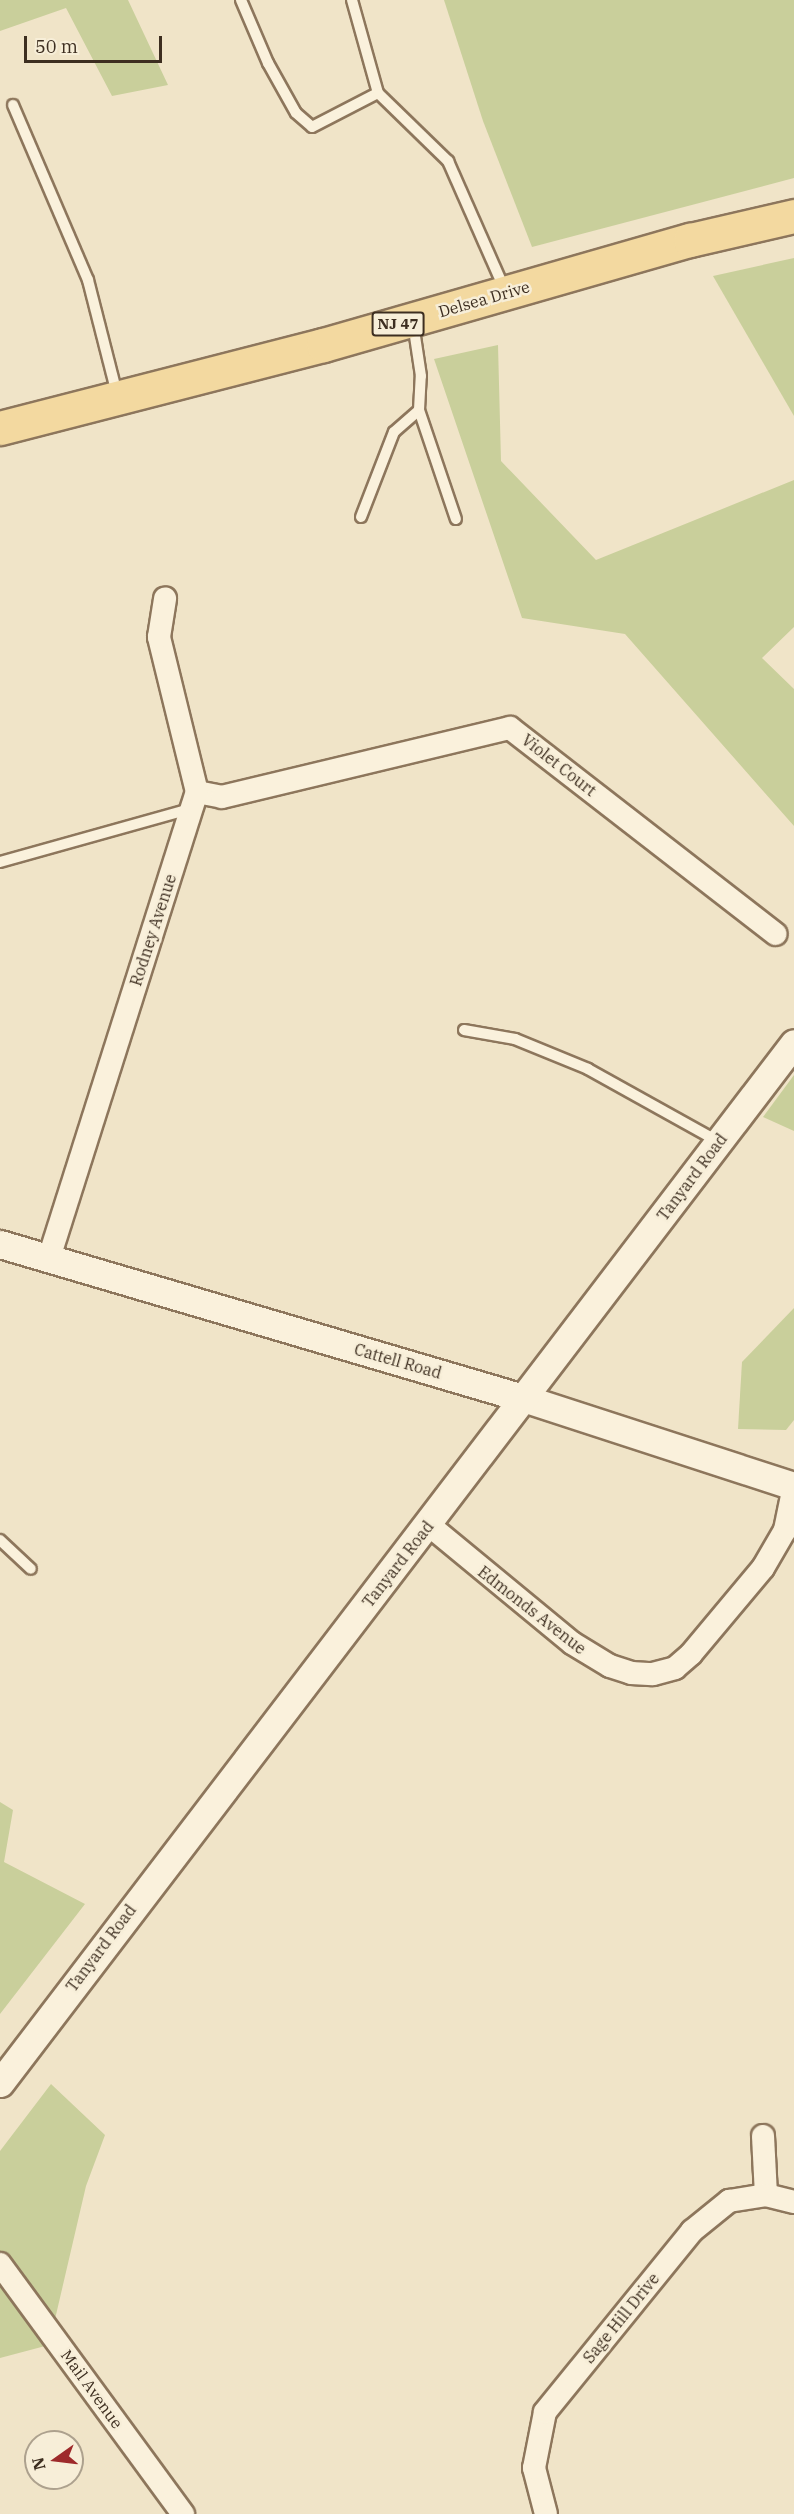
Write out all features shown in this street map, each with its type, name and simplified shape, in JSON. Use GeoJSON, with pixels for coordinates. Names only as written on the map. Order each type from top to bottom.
{"type":"FeatureCollection","features":[{"type":"Feature","properties":{"kind":"main road","name":"Delsea Drive"},"geometry":{"type":"LineString","coordinates":[[0,428],[412,320],[794,216]]}},
{"type":"Feature","properties":{"kind":"street"},"geometry":{"type":"LineString","coordinates":[[165,598],[159,637],[195,800]]}},
{"type":"Feature","properties":{"kind":"street","name":"Violet Court"},"geometry":{"type":"LineString","coordinates":[[195,800],[222,797],[510,728],[776,934]]}},
{"type":"Feature","properties":{"kind":"street","name":"Rodney Avenue"},"geometry":{"type":"LineString","coordinates":[[49,1258],[195,800]]}},
{"type":"Feature","properties":{"kind":"street","name":"Tanyard Road"},"geometry":{"type":"LineString","coordinates":[[0,2083],[201,1814],[429,1525],[794,1043]]}},
{"type":"Feature","properties":{"kind":"street","name":"Cattell Road"},"geometry":{"type":"LineString","coordinates":[[0,1244],[523,1398],[794,1486]]}},
{"type":"Feature","properties":{"kind":"street","name":"Edmonds Avenue"},"geometry":{"type":"LineString","coordinates":[[429,1525],[572,1643],[610,1666],[631,1673],[653,1674],[675,1668],[691,1654],[763,1568],[785,1530],[794,1486]]}},
{"type":"Feature","properties":{"kind":"street"},"geometry":{"type":"LineString","coordinates":[[763,2136],[766,2195]]}},
{"type":"Feature","properties":{"kind":"street","name":"Sage Hill Drive"},"geometry":{"type":"LineString","coordinates":[[546,2514],[534,2468],[545,2412],[692,2231],[729,2201],[766,2195],[794,2202]]}},
{"type":"Feature","properties":{"kind":"street","name":"Mail Avenue"},"geometry":{"type":"LineString","coordinates":[[0,2264],[183,2514]]}},
{"type":"Feature","properties":{"kind":"lane"},"geometry":{"type":"LineString","coordinates":[[241,0],[268,63],[296,112],[312,127],[378,93]]}},
{"type":"Feature","properties":{"kind":"lane"},"geometry":{"type":"LineString","coordinates":[[352,0],[378,93],[448,161],[506,293]]}},
{"type":"Feature","properties":{"kind":"lane"},"geometry":{"type":"LineString","coordinates":[[13,105],[88,280],[118,397]]}},
{"type":"Feature","properties":{"kind":"lane"},"geometry":{"type":"LineString","coordinates":[[412,320],[421,376],[419,410],[456,519]]}},
{"type":"Feature","properties":{"kind":"lane"},"geometry":{"type":"LineString","coordinates":[[361,518],[394,432],[419,410]]}},
{"type":"Feature","properties":{"kind":"lane"},"geometry":{"type":"LineString","coordinates":[[0,862],[195,800]]}},
{"type":"Feature","properties":{"kind":"lane"},"geometry":{"type":"LineString","coordinates":[[464,1030],[515,1039],[588,1069],[719,1142]]}},
{"type":"Feature","properties":{"kind":"lane"},"geometry":{"type":"LineString","coordinates":[[0,1540],[32,1569]]}},
{"type":"Feature","properties":{"kind":"green space"},"geometry":{"type":"Polygon","coordinates":[[[0,0],[128,0],[168,85],[112,96],[66,8],[0,31],[0,0]]]}},
{"type":"Feature","properties":{"kind":"green space"},"geometry":{"type":"Polygon","coordinates":[[[444,0],[794,0],[794,178],[532,247],[483,121],[444,0]]]}},
{"type":"Feature","properties":{"kind":"green space"},"geometry":{"type":"Polygon","coordinates":[[[794,258],[794,416],[713,276],[794,258]]]}},
{"type":"Feature","properties":{"kind":"green space"},"geometry":{"type":"Polygon","coordinates":[[[498,345],[501,461],[596,560],[794,480],[794,627],[762,658],[794,689],[794,826],[625,634],[522,618],[434,359],[498,345]]]}},
{"type":"Feature","properties":{"kind":"green space"},"geometry":{"type":"Polygon","coordinates":[[[794,1075],[794,1131],[763,1117],[794,1075]]]}},
{"type":"Feature","properties":{"kind":"green space"},"geometry":{"type":"Polygon","coordinates":[[[794,1308],[794,1420],[786,1430],[738,1429],[742,1362],[794,1308]]]}},
{"type":"Feature","properties":{"kind":"green space"},"geometry":{"type":"Polygon","coordinates":[[[0,1802],[13,1810],[4,1862],[85,1904],[0,2014],[0,1802]]]}},
{"type":"Feature","properties":{"kind":"green space"},"geometry":{"type":"Polygon","coordinates":[[[51,2084],[105,2135],[86,2186],[49,2345],[0,2358],[0,2151],[51,2084]]]}}]}
